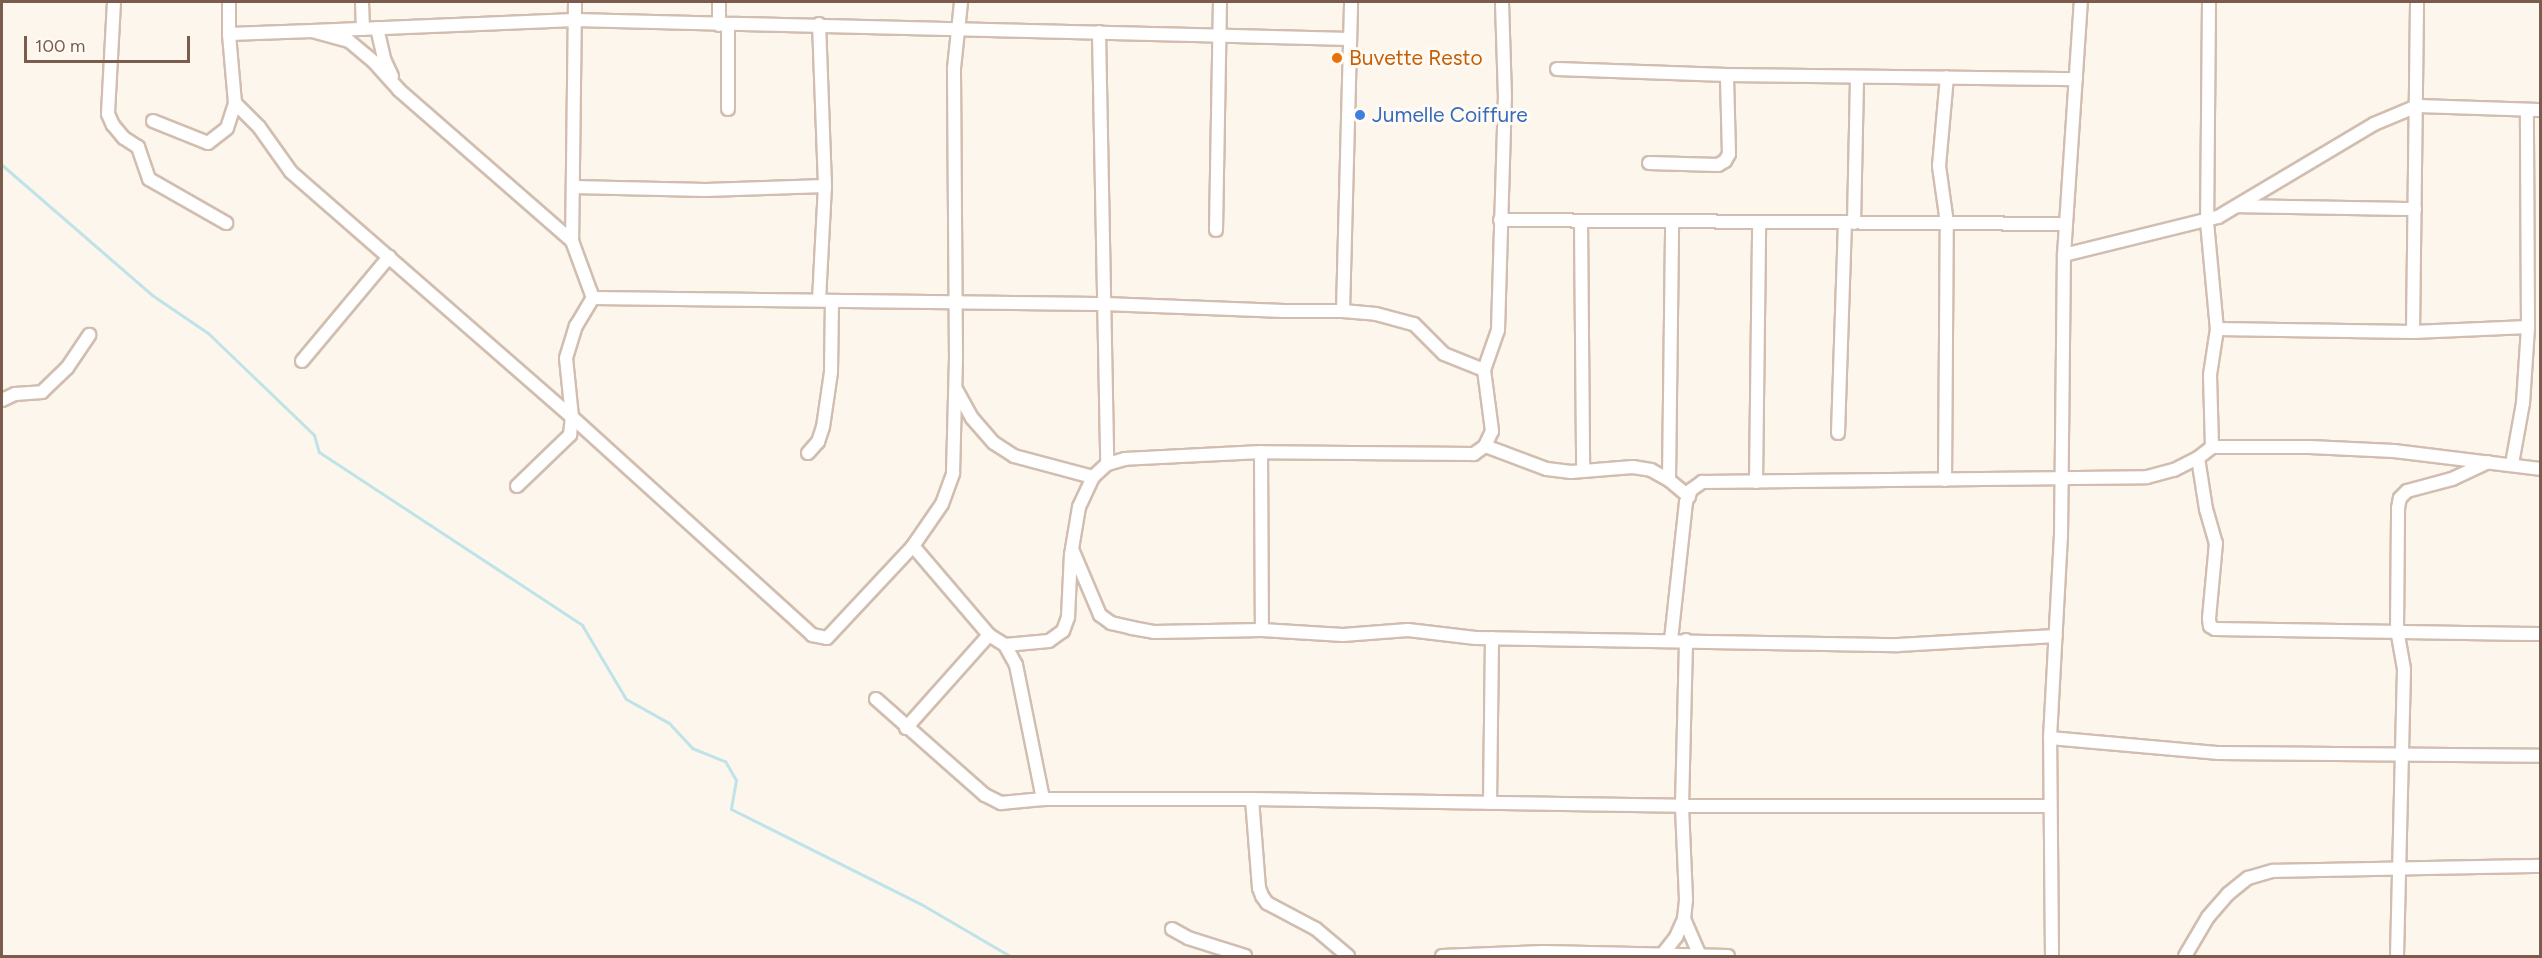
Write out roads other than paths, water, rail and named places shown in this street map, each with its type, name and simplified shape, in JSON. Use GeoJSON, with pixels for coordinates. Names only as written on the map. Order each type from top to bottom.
{"type":"FeatureCollection","features":[{"type":"Feature","properties":{"kind":"street"},"geometry":{"type":"LineString","coordinates":[[114,2],[108,114],[113,125],[124,138],[138,147],[149,179],[226,223]]}},
{"type":"Feature","properties":{"kind":"street"},"geometry":{"type":"LineString","coordinates":[[153,121],[208,143],[227,128],[235,103],[229,34],[230,2]]}},
{"type":"Feature","properties":{"kind":"street"},"geometry":{"type":"LineString","coordinates":[[362,2],[363,28]]}},
{"type":"Feature","properties":{"kind":"street"},"geometry":{"type":"LineString","coordinates":[[575,2],[572,241],[593,298]]}},
{"type":"Feature","properties":{"kind":"street"},"geometry":{"type":"LineString","coordinates":[[719,2],[724,25],[728,109]]}},
{"type":"Feature","properties":{"kind":"street"},"geometry":{"type":"LineString","coordinates":[[235,103],[259,127],[291,172],[572,417],[812,635],[827,638],[913,546],[942,504],[953,473],[956,142],[954,68],[961,2]]}},
{"type":"Feature","properties":{"kind":"street"},"geometry":{"type":"LineString","coordinates":[[1216,230],[1220,2]]}},
{"type":"Feature","properties":{"kind":"street"},"geometry":{"type":"LineString","coordinates":[[1344,311],[1351,2]]}},
{"type":"Feature","properties":{"kind":"street"},"geometry":{"type":"LineString","coordinates":[[1005,645],[1049,641],[1063,631],[1068,617],[1072,549],[1079,507],[1093,477],[1107,464],[1125,459],[1261,452],[1474,454],[1485,446],[1492,431],[1484,370],[1498,330],[1505,98],[1502,2]]}},
{"type":"Feature","properties":{"kind":"street"},"geometry":{"type":"LineString","coordinates":[[2052,957],[2050,738],[2061,536],[2064,255],[2081,2]]}},
{"type":"Feature","properties":{"kind":"street"},"geometry":{"type":"LineString","coordinates":[[2209,2],[2207,222],[2217,329],[2210,375],[2212,447]]}},
{"type":"Feature","properties":{"kind":"street"},"geometry":{"type":"LineString","coordinates":[[2413,332],[2417,2]]}},
{"type":"Feature","properties":{"kind":"street"},"geometry":{"type":"LineString","coordinates":[[229,34],[575,20],[724,25],[819,24],[959,31],[1099,32],[1350,39]]}},
{"type":"Feature","properties":{"kind":"street"},"geometry":{"type":"LineString","coordinates":[[819,24],[825,186],[819,300]]}},
{"type":"Feature","properties":{"kind":"street"},"geometry":{"type":"LineString","coordinates":[[377,28],[384,59],[399,90]]}},
{"type":"Feature","properties":{"kind":"street"},"geometry":{"type":"LineString","coordinates":[[312,31],[349,41],[374,62],[399,90],[572,241]]}},
{"type":"Feature","properties":{"kind":"street"},"geometry":{"type":"LineString","coordinates":[[1099,32],[1107,464]]}},
{"type":"Feature","properties":{"kind":"street"},"geometry":{"type":"LineString","coordinates":[[1557,69],[1727,75],[2076,78]]}},
{"type":"Feature","properties":{"kind":"street"},"geometry":{"type":"LineString","coordinates":[[1649,163],[1718,165],[1725,161],[1729,154],[1727,75]]}},
{"type":"Feature","properties":{"kind":"street"},"geometry":{"type":"LineString","coordinates":[[1838,433],[1857,77]]}},
{"type":"Feature","properties":{"kind":"street"},"geometry":{"type":"LineString","coordinates":[[1946,480],[1947,223],[1939,166],[1947,77]]}},
{"type":"Feature","properties":{"kind":"street"},"geometry":{"type":"LineString","coordinates":[[2064,255],[2207,222],[2374,124],[2417,106],[2541,110]]}},
{"type":"Feature","properties":{"kind":"street"},"geometry":{"type":"LineString","coordinates":[[2512,464],[2523,404],[2528,327],[2527,110]]}},
{"type":"Feature","properties":{"kind":"street"},"geometry":{"type":"LineString","coordinates":[[573,187],[706,190],[825,186]]}},
{"type":"Feature","properties":{"kind":"street"},"geometry":{"type":"LineString","coordinates":[[2237,206],[2415,209]]}},
{"type":"Feature","properties":{"kind":"street"},"geometry":{"type":"LineString","coordinates":[[1500,220],[2066,224]]}},
{"type":"Feature","properties":{"kind":"street"},"geometry":{"type":"LineString","coordinates":[[1581,221],[1583,471]]}},
{"type":"Feature","properties":{"kind":"street"},"geometry":{"type":"LineString","coordinates":[[1669,480],[1672,221]]}},
{"type":"Feature","properties":{"kind":"street"},"geometry":{"type":"LineString","coordinates":[[1756,482],[1759,222]]}},
{"type":"Feature","properties":{"kind":"street"},"geometry":{"type":"LineString","coordinates":[[302,361],[389,257]]}},
{"type":"Feature","properties":{"kind":"street"},"geometry":{"type":"LineString","coordinates":[[593,298],[1104,304],[1344,311],[1376,314],[1414,324],[1444,354],[1484,370]]}},
{"type":"Feature","properties":{"kind":"street"},"geometry":{"type":"LineString","coordinates":[[518,486],[570,435],[572,417],[566,358],[576,326],[593,298]]}},
{"type":"Feature","properties":{"kind":"street"},"geometry":{"type":"LineString","coordinates":[[808,453],[818,442],[824,427],[831,372],[832,301]]}},
{"type":"Feature","properties":{"kind":"street"},"geometry":{"type":"LineString","coordinates":[[2217,329],[2413,332],[2528,327]]}},
{"type":"Feature","properties":{"kind":"street"},"geometry":{"type":"LineString","coordinates":[[2,400],[15,394],[42,392],[67,368],[89,335]]}},
{"type":"Feature","properties":{"kind":"street"},"geometry":{"type":"LineString","coordinates":[[955,388],[972,418],[994,443],[1014,456],[1093,477]]}},
{"type":"Feature","properties":{"kind":"street"},"geometry":{"type":"LineString","coordinates":[[1485,446],[1547,469],[1583,471],[1633,467],[1651,470],[1669,480],[1689,497]]}},
{"type":"Feature","properties":{"kind":"street"},"geometry":{"type":"LineString","coordinates":[[1671,640],[1689,497],[1691,490],[1702,482],[2147,477],[2174,470],[2198,458],[2212,447],[2310,447],[2394,451],[2541,469]]}},
{"type":"Feature","properties":{"kind":"street"},"geometry":{"type":"LineString","coordinates":[[1261,452],[1262,630]]}},
{"type":"Feature","properties":{"kind":"street"},"geometry":{"type":"LineString","coordinates":[[2198,458],[2206,509],[2216,543],[2210,626],[2215,629],[2541,634]]}},
{"type":"Feature","properties":{"kind":"street"},"geometry":{"type":"LineString","coordinates":[[2397,957],[2404,669],[2397,631],[2400,498],[2407,491],[2452,479],[2488,462]]}},
{"type":"Feature","properties":{"kind":"street"},"geometry":{"type":"LineString","coordinates":[[913,546],[989,635],[1005,645],[1016,665],[1043,799]]}},
{"type":"Feature","properties":{"kind":"street"},"geometry":{"type":"LineString","coordinates":[[1072,549],[1100,615],[1111,623],[1154,632],[1262,630],[1343,635],[1408,630],[1492,638],[1898,645],[2056,636]]}},
{"type":"Feature","properties":{"kind":"street"},"geometry":{"type":"LineString","coordinates":[[906,728],[989,635]]}},
{"type":"Feature","properties":{"kind":"street"},"geometry":{"type":"LineString","coordinates":[[1490,803],[1492,638]]}},
{"type":"Feature","properties":{"kind":"street"},"geometry":{"type":"LineString","coordinates":[[1686,640],[1682,806],[1684,919],[1700,956]]}},
{"type":"Feature","properties":{"kind":"street"},"geometry":{"type":"LineString","coordinates":[[876,699],[906,728],[985,795],[1001,803],[1043,799],[1252,799],[1682,806],[2050,806]]}},
{"type":"Feature","properties":{"kind":"street"},"geometry":{"type":"LineString","coordinates":[[2050,738],[2219,753],[2541,756]]}},
{"type":"Feature","properties":{"kind":"street"},"geometry":{"type":"LineString","coordinates":[[1252,799],[1259,888],[1262,896],[1267,903],[1316,929],[1348,957]]}},
{"type":"Feature","properties":{"kind":"street"},"geometry":{"type":"LineString","coordinates":[[2185,957],[2208,917],[2228,894],[2248,879],[2273,871],[2541,867]]}},
{"type":"Feature","properties":{"kind":"street"},"geometry":{"type":"LineString","coordinates":[[1662,955],[1676,937],[1684,919]]}},
{"type":"Feature","properties":{"kind":"street"},"geometry":{"type":"LineString","coordinates":[[1172,929],[1188,938],[1245,957]]}},
{"type":"Feature","properties":{"kind":"street"},"geometry":{"type":"LineString","coordinates":[[1442,957],[1543,952],[1728,957]]}},
{"type":"Feature","properties":{"kind":"waterway"},"geometry":{"type":"LineString","coordinates":[[2,165],[152,295],[208,333],[314,435],[319,452],[582,625],[626,699],[669,723],[692,748],[725,761],[736,780],[731,809],[921,904],[1010,956]]}},
{"type":"Feature","properties":{"kind":"place","name":"Buvette Resto"},"geometry":{"type":"Point","coordinates":[1337,58]}},
{"type":"Feature","properties":{"kind":"place","name":"Jumelle Coiffure"},"geometry":{"type":"Point","coordinates":[1360,115]}}]}
